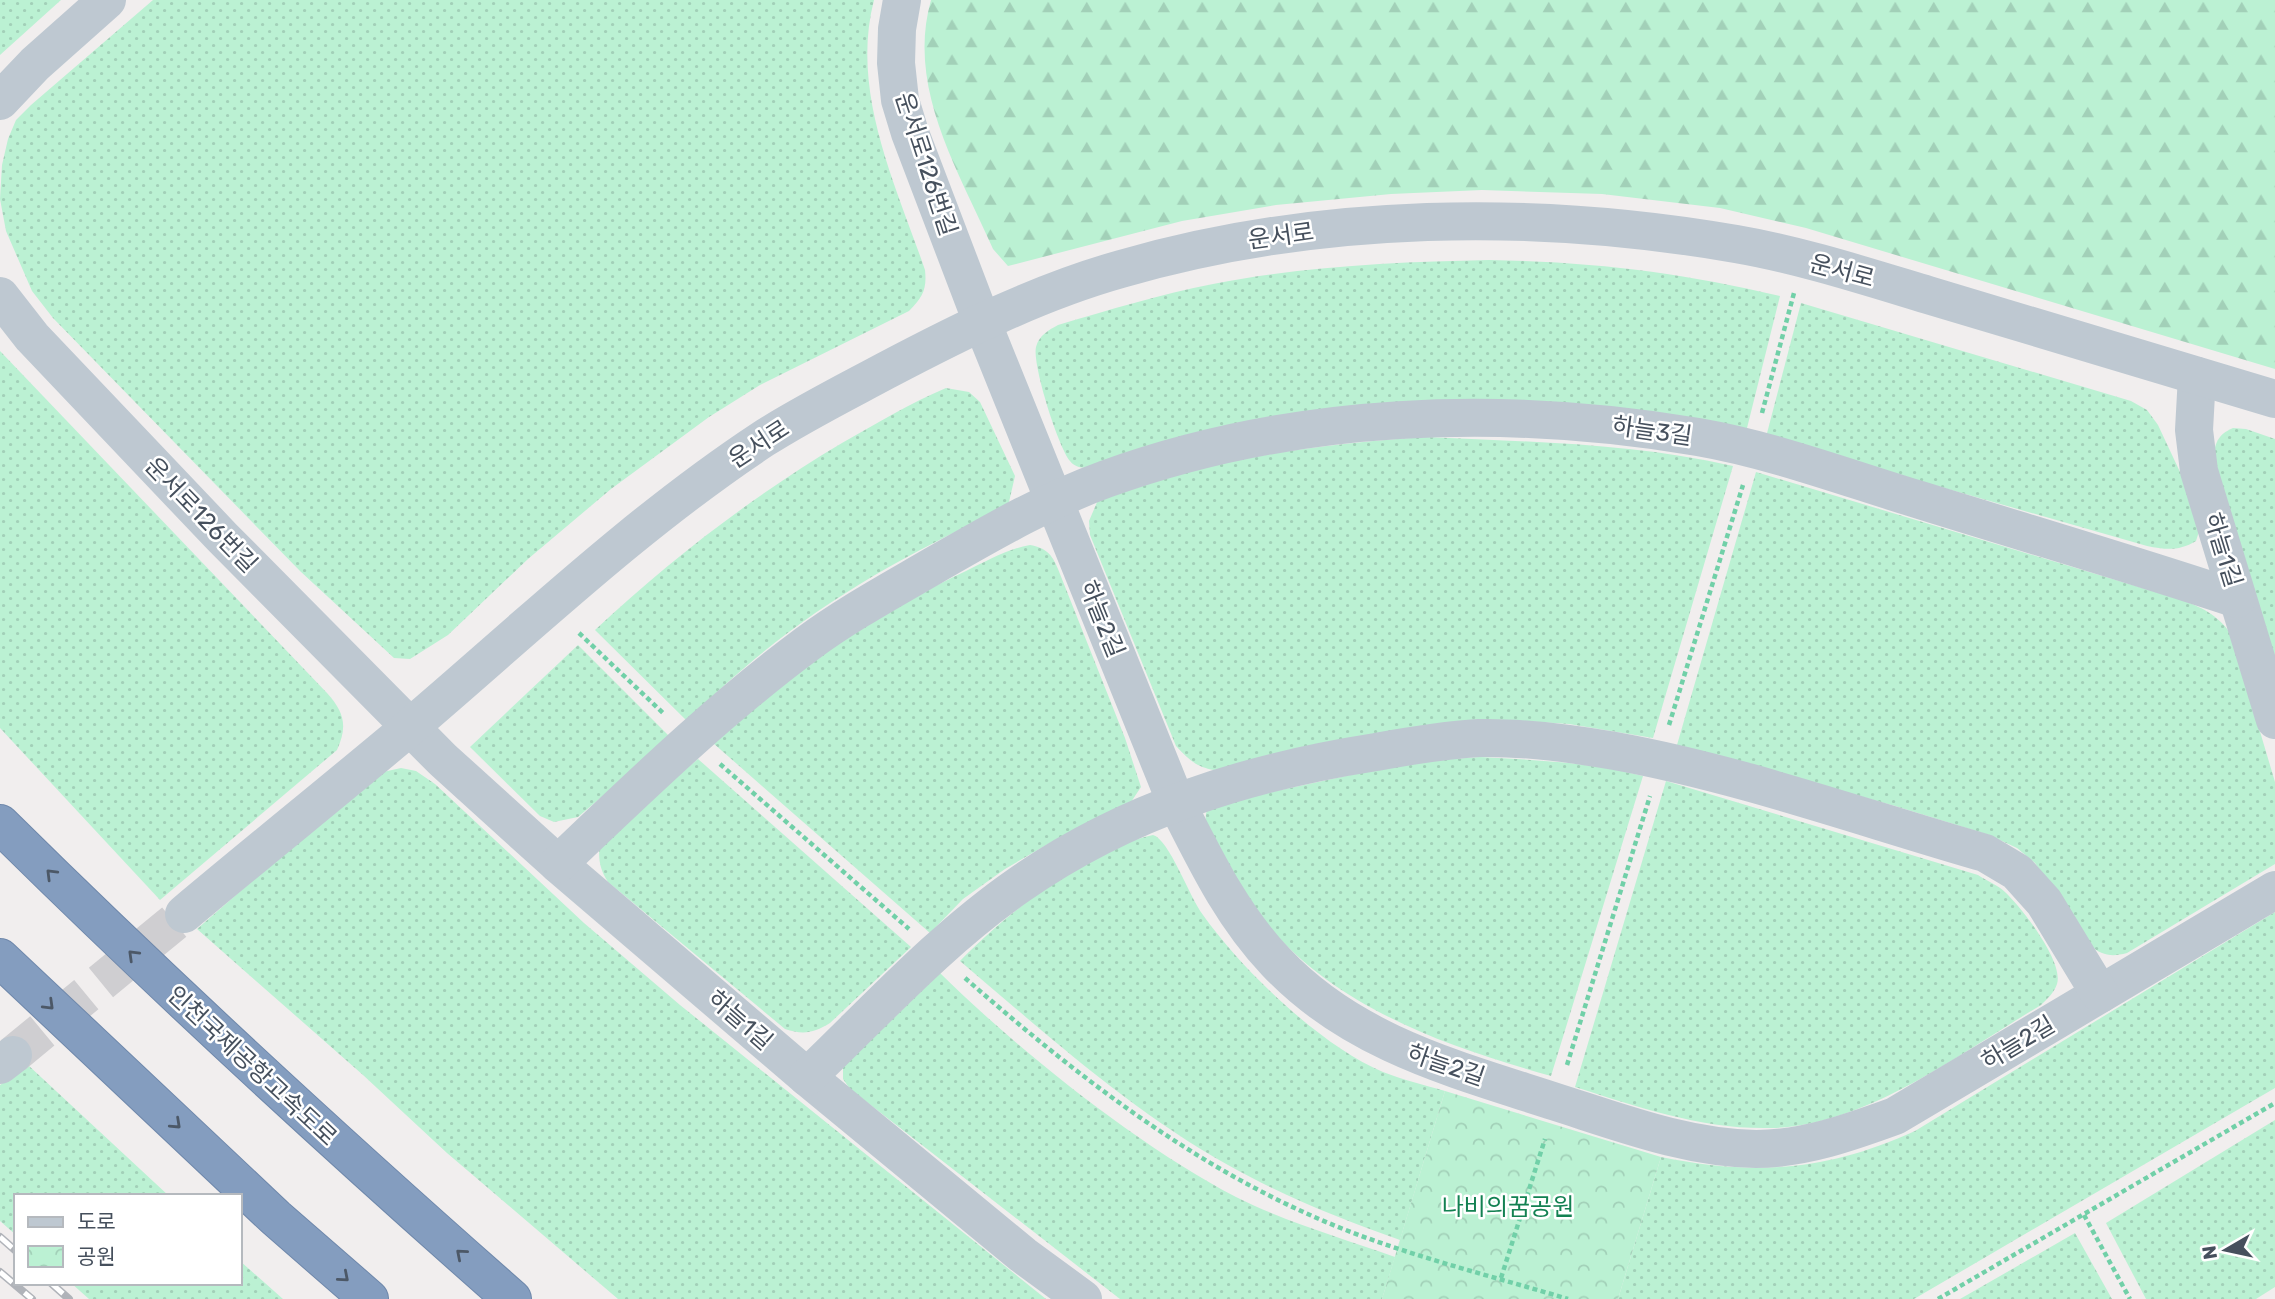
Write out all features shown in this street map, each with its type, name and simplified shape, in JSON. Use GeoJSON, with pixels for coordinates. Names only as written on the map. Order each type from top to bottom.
{"type":"FeatureCollection","features":[{"type":"Feature","properties":{"kind":"highway","name":"인천국제공항고속도로"},"geometry":{"type":"LineString","coordinates":[[0,824],[196,1015],[344,1151],[512,1299]]}},
{"type":"Feature","properties":{"kind":"highway"},"geometry":{"type":"LineString","coordinates":[[0,958],[266,1208],[369,1299]]}},
{"type":"Feature","properties":{"kind":"street"},"geometry":{"type":"LineString","coordinates":[[0,101],[35,64],[107,0]]}},
{"type":"Feature","properties":{"kind":"street","name":"운서로126번길"},"geometry":{"type":"LineString","coordinates":[[902,0],[897,52],[900,100],[982,322]]}},
{"type":"Feature","properties":{"kind":"street","name":"운서로"},"geometry":{"type":"LineString","coordinates":[[184,914],[408,728],[566,592],[699,485],[764,439],[848,390],[982,322],[1045,295],[1120,269],[1211,247],[1298,232],[1482,222],[1575,225],[1659,232],[1741,245],[1840,269],[2275,399]]}},
{"type":"Feature","properties":{"kind":"street","name":"운서로126번길"},"geometry":{"type":"LineString","coordinates":[[0,296],[43,349],[408,728]]}},
{"type":"Feature","properties":{"kind":"street","name":"하늘2길"},"geometry":{"type":"LineString","coordinates":[[982,322],[1175,800],[1211,872],[1242,922],[1277,963],[1320,1000],[1399,1049],[1446,1067],[1677,1140],[1718,1147],[1760,1149],[1808,1143],[1847,1133],[1895,1115],[1938,1092],[2275,890]]}},
{"type":"Feature","properties":{"kind":"street","name":"하늘1길"},"geometry":{"type":"LineString","coordinates":[[2197,376],[2194,430],[2200,471],[2275,720]]}},
{"type":"Feature","properties":{"kind":"street","name":"하늘3길"},"geometry":{"type":"LineString","coordinates":[[558,864],[683,748],[812,640],[874,600],[1010,522],[1105,480],[1196,452],[1297,430],[1396,420],[1460,419],[1605,425],[1702,438],[1800,463],[2094,551],[2237,598]]}},
{"type":"Feature","properties":{"kind":"street","name":"하늘1길"},"geometry":{"type":"LineString","coordinates":[[408,728],[558,864],[807,1077],[1023,1255],[1083,1299]]}},
{"type":"Feature","properties":{"kind":"street"},"geometry":{"type":"LineString","coordinates":[[807,1077],[974,919],[1021,883],[1131,821],[1175,800],[1311,762],[1480,738],[1612,751],[1660,760],[1708,771],[1985,853],[2017,872],[2044,902],[2100,994]]}},
{"type":"Feature","properties":{"kind":"path"},"geometry":{"type":"LineString","coordinates":[[1760,421],[1796,289]]}},
{"type":"Feature","properties":{"kind":"path"},"geometry":{"type":"LineString","coordinates":[[1668,729],[1744,481]]}},
{"type":"Feature","properties":{"kind":"path"},"geometry":{"type":"LineString","coordinates":[[579,633],[669,719]]}},
{"type":"Feature","properties":{"kind":"path"},"geometry":{"type":"LineString","coordinates":[[717,761],[910,930]]}},
{"type":"Feature","properties":{"kind":"path"},"geometry":{"type":"LineString","coordinates":[[1567,1068],[1651,792]]}},
{"type":"Feature","properties":{"kind":"path"},"geometry":{"type":"LineString","coordinates":[[963,977],[1018,1025],[1156,1129],[1239,1181],[1312,1216],[1568,1299]]}},
{"type":"Feature","properties":{"kind":"path"},"geometry":{"type":"LineString","coordinates":[[1938,1299],[2275,1102]]}},
{"type":"Feature","properties":{"kind":"path"},"geometry":{"type":"LineString","coordinates":[[1501,1278],[1547,1135]]}},
{"type":"Feature","properties":{"kind":"path"},"geometry":{"type":"LineString","coordinates":[[2084,1215],[2130,1299]]}},
{"type":"Feature","properties":{"kind":"green space"},"geometry":{"type":"Polygon","coordinates":[[[0,0],[61,0],[0,55],[0,0]]]}},
{"type":"Feature","properties":{"kind":"green space"},"geometry":{"type":"Polygon","coordinates":[[[153,0],[874,0],[868,35],[872,103],[890,171],[925,270],[923,292],[909,311],[760,385],[709,417],[611,489],[528,559],[448,635],[410,659],[394,658],[300,571],[53,318],[32,291],[6,231],[0,199],[2,165],[16,120],[153,0]]]}},
{"type":"Feature","properties":{"kind":"green space"},"geometry":{"type":"Polygon","coordinates":[[[931,0],[2275,0],[2275,369],[1806,228],[1720,208],[1602,194],[1482,190],[1391,194],[1276,205],[1182,221],[1008,266],[993,249],[965,190],[940,128],[931,97],[925,65],[925,33],[931,0]]]}},
{"type":"Feature","properties":{"kind":"green space"},"geometry":{"type":"Polygon","coordinates":[[[1489,260],[1636,270],[1780,296],[1746,432],[1596,407],[1095,468],[1081,468],[1072,464],[1059,439],[1042,387],[1036,356],[1039,339],[1058,325],[1174,293],[1247,278],[1351,266],[1489,260]]]}},
{"type":"Feature","properties":{"kind":"green space"},"geometry":{"type":"Polygon","coordinates":[[[1801,303],[2131,401],[2147,410],[2158,425],[2195,504],[2201,525],[2196,541],[2173,549],[2147,546],[1766,437],[1801,303]]]}},
{"type":"Feature","properties":{"kind":"green space"},"geometry":{"type":"Polygon","coordinates":[[[0,351],[327,693],[341,713],[343,726],[337,750],[160,900],[0,728],[0,351]]]}},
{"type":"Feature","properties":{"kind":"green space"},"geometry":{"type":"Polygon","coordinates":[[[946,388],[969,392],[980,402],[1015,476],[1009,502],[999,511],[912,554],[833,601],[760,655],[687,721],[595,630],[653,578],[745,507],[842,443],[946,388]]]}},
{"type":"Feature","properties":{"kind":"green space"},"geometry":{"type":"Polygon","coordinates":[[[2233,428],[2246,429],[2275,439],[2275,667],[2213,460],[2218,440],[2233,428]]]}},
{"type":"Feature","properties":{"kind":"green space"},"geometry":{"type":"Polygon","coordinates":[[[1427,437],[1619,448],[1733,466],[1653,738],[1569,724],[1524,721],[1214,770],[1193,762],[1176,746],[1090,535],[1089,521],[1098,500],[1178,474],[1260,456],[1343,444],[1427,437]]]}},
{"type":"Feature","properties":{"kind":"green space"},"geometry":{"type":"Polygon","coordinates":[[[1756,472],[2179,599],[2214,616],[2231,634],[2275,782],[2275,864],[2127,953],[2107,955],[2090,945],[2035,863],[2017,848],[1989,835],[1895,806],[1677,745],[1756,472]]]}},
{"type":"Feature","properties":{"kind":"green space"},"geometry":{"type":"Polygon","coordinates":[[[1030,545],[1044,550],[1056,564],[1125,738],[1141,787],[1129,805],[1055,840],[1005,869],[963,899],[930,933],[713,743],[767,694],[866,625],[989,559],[1030,545]]]}},
{"type":"Feature","properties":{"kind":"green space"},"geometry":{"type":"Polygon","coordinates":[[[578,645],[671,738],[578,817],[554,822],[540,816],[470,747],[578,645]]]}},
{"type":"Feature","properties":{"kind":"green space"},"geometry":{"type":"Polygon","coordinates":[[[1480,757],[1582,765],[1643,776],[1551,1076],[1454,1045],[1408,1026],[1364,1004],[1323,977],[1286,945],[1253,907],[1214,844],[1206,824],[1207,810],[1215,804],[1411,762],[1480,757]]]}},
{"type":"Feature","properties":{"kind":"green space"},"geometry":{"type":"Polygon","coordinates":[[[698,759],[911,947],[830,1023],[819,1029],[797,1032],[785,1029],[608,882],[603,872],[599,858],[600,841],[698,759]]]}},
{"type":"Feature","properties":{"kind":"green space"},"geometry":{"type":"Polygon","coordinates":[[[401,768],[416,771],[435,784],[584,923],[680,1005],[1046,1299],[618,1299],[447,1153],[197,929],[354,792],[383,772],[401,768]]]}},
{"type":"Feature","properties":{"kind":"green space"},"geometry":{"type":"Polygon","coordinates":[[[1666,781],[1978,875],[2005,892],[2031,922],[2054,963],[2056,987],[2041,1005],[1912,1083],[1843,1115],[1807,1124],[1772,1128],[1721,1125],[1672,1116],[1575,1087],[1666,781]]]}},
{"type":"Feature","properties":{"kind":"green space"},"geometry":{"type":"Polygon","coordinates":[[[1153,835],[1166,847],[1198,907],[1219,936],[1284,1004],[1334,1044],[1359,1060],[1391,1075],[1445,1091],[1400,1240],[1291,1197],[1192,1144],[1090,1070],[960,961],[1000,923],[1075,869],[1101,854],[1153,835]]]}},
{"type":"Feature","properties":{"kind":"green space"},"geometry":{"type":"Polygon","coordinates":[[[2275,912],[2275,1088],[1914,1299],[1618,1299],[1661,1157],[1728,1167],[1759,1168],[1821,1162],[1883,1144],[1915,1131],[2275,912]]]}},
{"type":"Feature","properties":{"kind":"green space"},"geometry":{"type":"Polygon","coordinates":[[[940,973],[1006,1034],[1081,1095],[1198,1176],[1274,1214],[1395,1257],[1382,1299],[1120,1299],[850,1089],[843,1079],[843,1067],[940,973]]]}},
{"type":"Feature","properties":{"kind":"green space"},"geometry":{"type":"Polygon","coordinates":[[[28,1065],[167,1194],[14,1194],[14,1233],[0,1221],[0,1085],[28,1065]]]}},
{"type":"Feature","properties":{"kind":"green space","name":"나비의꿈공원"},"geometry":{"type":"Polygon","coordinates":[[[1445,1091],[1661,1157],[1618,1299],[1382,1299],[1445,1091]]]}},
{"type":"Feature","properties":{"kind":"green space"},"geometry":{"type":"Polygon","coordinates":[[[2275,1120],[2275,1287],[2256,1299],[2146,1299],[2106,1223],[2275,1120]]]}},
{"type":"Feature","properties":{"kind":"green space"},"geometry":{"type":"Polygon","coordinates":[[[2075,1233],[2112,1299],[1960,1299],[1967,1295],[2075,1233]]]}},
{"type":"Feature","properties":{"kind":"green space"},"geometry":{"type":"Polygon","coordinates":[[[242,1263],[283,1299],[89,1299],[73,1285],[242,1285],[242,1263]]]}},
{"type":"Feature","properties":{"kind":"tunnel"},"geometry":{"type":"LineString","coordinates":[[13,1055],[184,914]]}},
{"type":"Feature","properties":{"kind":"railway"},"geometry":{"type":"LineString","coordinates":[[0,1237],[14,1249]]}},
{"type":"Feature","properties":{"kind":"railway"},"geometry":{"type":"LineString","coordinates":[[0,1272],[14,1284]]}},
{"type":"Feature","properties":{"kind":"railway"},"geometry":{"type":"LineString","coordinates":[[15,1285],[32,1299]]}},
{"type":"Feature","properties":{"kind":"railway"},"geometry":{"type":"LineString","coordinates":[[53,1285],[69,1299]]}}]}
